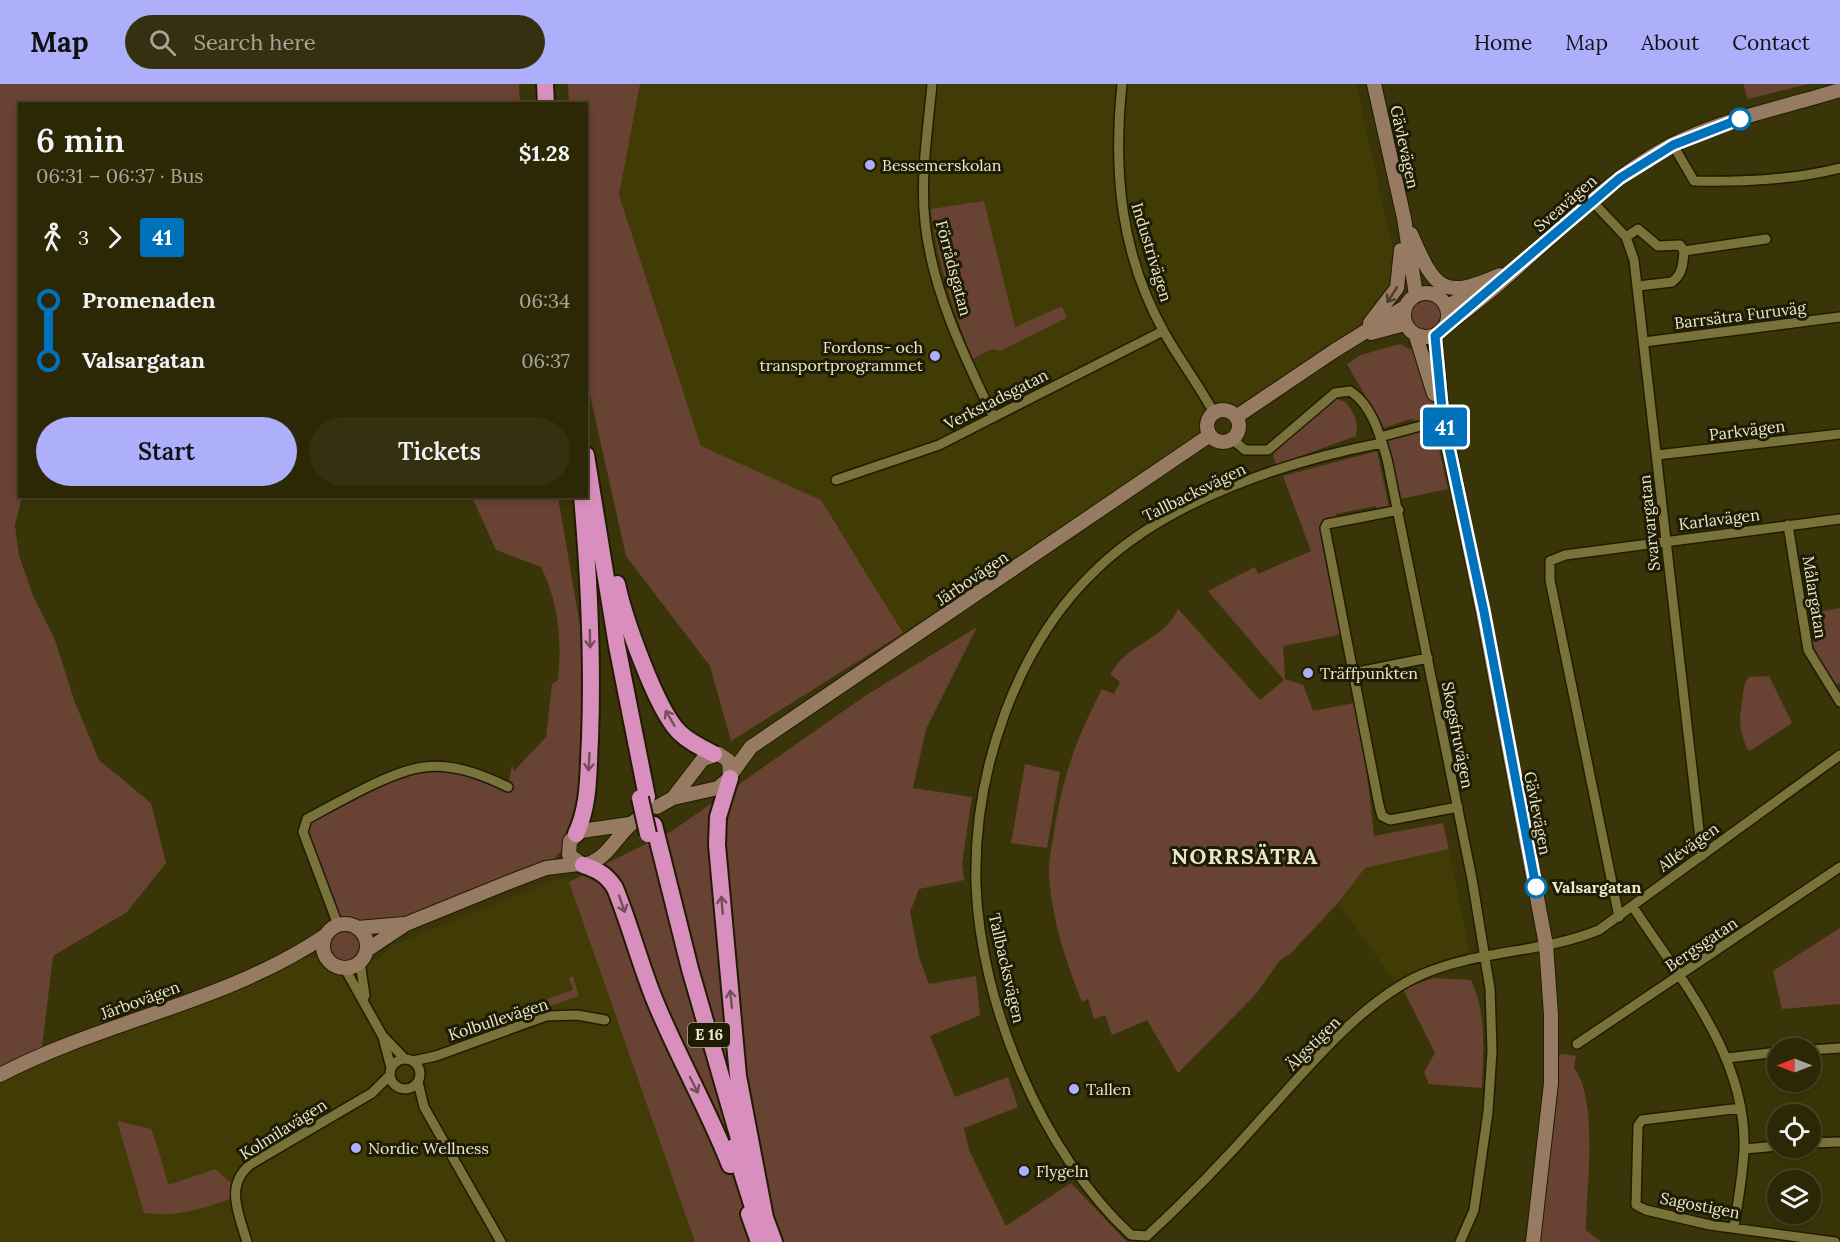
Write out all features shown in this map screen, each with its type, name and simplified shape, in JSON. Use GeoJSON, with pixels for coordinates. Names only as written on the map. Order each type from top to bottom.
{"type":"FeatureCollection","features":[{"type":"Feature","properties":{"kind":"highway"},"geometry":{"type":"LineString","coordinates":[[545,84],[546,102]]}},
{"type":"Feature","properties":{"kind":"highway"},"geometry":{"type":"LineString","coordinates":[[553,84],[554,102]]}},
{"type":"Feature","properties":{"kind":"highway"},"geometry":{"type":"LineString","coordinates":[[588,462],[622,607],[634,640],[668,715],[678,731],[694,744],[717,754]]}},
{"type":"Feature","properties":{"kind":"highway","name":"E 16"},"geometry":{"type":"LineString","coordinates":[[588,466],[615,638],[648,801],[651,830],[682,972],[722,1113],[765,1242]]}},
{"type":"Feature","properties":{"kind":"highway"},"geometry":{"type":"LineString","coordinates":[[573,837],[586,807],[591,704],[590,597],[583,498]]}},
{"type":"Feature","properties":{"kind":"highway","name":"E 16"},"geometry":{"type":"LineString","coordinates":[[583,498],[608,636],[648,801]]}},
{"type":"Feature","properties":{"kind":"highway"},"geometry":{"type":"LineString","coordinates":[[731,775],[718,817],[717,845],[738,1076],[766,1223]]}},
{"type":"Feature","properties":{"kind":"highway","name":"E 16"},"geometry":{"type":"LineString","coordinates":[[651,830],[690,969],[766,1223],[774,1242]]}},
{"type":"Feature","properties":{"kind":"highway"},"geometry":{"type":"LineString","coordinates":[[581,865],[598,870],[609,878],[615,888],[654,999],[679,1057],[717,1132],[759,1242]]}},
{"type":"Feature","properties":{"kind":"main road","name":"Gävlevägen"},"geometry":{"type":"LineString","coordinates":[[1374,84],[1404,218],[1416,295]]}},
{"type":"Feature","properties":{"kind":"main road","name":"Sveavägen"},"geometry":{"type":"LineString","coordinates":[[1446,325],[1620,178],[1673,145],[1718,127],[1840,90]]}},
{"type":"Feature","properties":{"kind":"main road","name":"Gävlevägen"},"geometry":{"type":"LineString","coordinates":[[1404,218],[1427,286],[1446,307]]}},
{"type":"Feature","properties":{"kind":"main road"},"geometry":{"type":"LineString","coordinates":[[1404,218],[1428,269],[1445,286],[1456,289],[1472,288],[1516,268]]}},
{"type":"Feature","properties":{"kind":"main road"},"geometry":{"type":"LineString","coordinates":[[1360,335],[1390,300],[1397,288],[1400,277],[1404,218]]}},
{"type":"Feature","properties":{"kind":"main road","name":"Sveavägen"},"geometry":{"type":"LineString","coordinates":[[1446,307],[1516,268]]}},
{"type":"Feature","properties":{"kind":"main road"},"geometry":{"type":"LineString","coordinates":[[1236,417],[1405,307],[1416,295],[1427,293],[1436,295]]}},
{"type":"Feature","properties":{"kind":"main road"},"geometry":{"type":"LineString","coordinates":[[1360,335],[1405,324],[1405,307]]}},
{"type":"Feature","properties":{"kind":"main road"},"geometry":{"type":"LineString","coordinates":[[1416,336],[1435,336],[1446,325],[1446,307]]}},
{"type":"Feature","properties":{"kind":"main road","name":"Gävlevägen"},"geometry":{"type":"LineString","coordinates":[[1405,324],[1416,336],[1443,420],[1484,612],[1546,945],[1551,1015],[1551,1083],[1547,1137],[1533,1242]]}},
{"type":"Feature","properties":{"kind":"main road","name":"Gävlevägen"},"geometry":{"type":"LineString","coordinates":[[1435,336],[1443,420]]}},
{"type":"Feature","properties":{"kind":"main road"},"geometry":{"type":"LineString","coordinates":[[1226,410],[1236,417],[1239,428],[1232,439],[1220,441],[1210,435],[1208,422],[1214,413],[1226,410]]}},
{"type":"Feature","properties":{"kind":"main road","name":"Järbovägen"},"geometry":{"type":"LineString","coordinates":[[648,801],[718,788],[731,775],[751,747],[1210,435]]}},
{"type":"Feature","properties":{"kind":"main road","name":"Järbovägen"},"geometry":{"type":"LineString","coordinates":[[673,798],[703,759],[751,747]]}},
{"type":"Feature","properties":{"kind":"main road"},"geometry":{"type":"LineString","coordinates":[[717,754],[729,761],[731,775]]}},
{"type":"Feature","properties":{"kind":"main road"},"geometry":{"type":"LineString","coordinates":[[406,924],[357,928],[346,924],[338,925],[326,935],[324,950],[327,957],[337,966],[344,967],[406,924],[546,868],[598,861],[634,821],[588,829],[573,837],[546,868]]}},
{"type":"Feature","properties":{"kind":"main road"},"geometry":{"type":"LineString","coordinates":[[573,837],[569,855],[581,865]]}},
{"type":"Feature","properties":{"kind":"main road"},"geometry":{"type":"LineString","coordinates":[[357,928],[366,938],[363,956]]}},
{"type":"Feature","properties":{"kind":"main road","name":"Järbovägen"},"geometry":{"type":"LineString","coordinates":[[0,1075],[112,1027],[244,980],[292,958],[326,935]]}},
{"type":"Feature","properties":{"kind":"main road","name":"Järbovägen"},"geometry":{"type":"LineString","coordinates":[[292,958],[327,957]]}},
{"type":"Feature","properties":{"kind":"main road","name":"Gävlevägen"},"geometry":{"type":"LineString","coordinates":[[1528,1242],[1535,1217]]}},
{"type":"Feature","properties":{"kind":"street","name":"Förrådsgatan"},"geometry":{"type":"LineString","coordinates":[[932,84],[924,178],[927,235],[952,322],[993,416]]}},
{"type":"Feature","properties":{"kind":"street","name":"Industrivägen"},"geometry":{"type":"LineString","coordinates":[[1122,84],[1117,135],[1120,199],[1137,267],[1163,331],[1214,413]]}},
{"type":"Feature","properties":{"kind":"street"},"geometry":{"type":"LineString","coordinates":[[1673,145],[1694,182],[1779,180],[1840,168]]}},
{"type":"Feature","properties":{"kind":"street","name":"Svarvargatan"},"geometry":{"type":"LineString","coordinates":[[1592,201],[1626,237],[1634,260],[1702,856]]}},
{"type":"Feature","properties":{"kind":"street"},"geometry":{"type":"LineString","coordinates":[[1626,237],[1638,230],[1658,246],[1680,245],[1684,251],[1682,270],[1676,279],[1672,282],[1638,286]]}},
{"type":"Feature","properties":{"kind":"street"},"geometry":{"type":"LineString","coordinates":[[1684,251],[1766,239]]}},
{"type":"Feature","properties":{"kind":"street","name":"Barrsätra Furuväg"},"geometry":{"type":"LineString","coordinates":[[1644,342],[1840,317]]}},
{"type":"Feature","properties":{"kind":"street","name":"Verkstadsgatan"},"geometry":{"type":"LineString","coordinates":[[836,480],[939,445],[1163,331]]}},
{"type":"Feature","properties":{"kind":"street","name":"Skogsfruvägen"},"geometry":{"type":"LineString","coordinates":[[1232,439],[1245,450],[1268,450],[1335,393],[1342,390],[1350,391],[1362,400],[1381,440],[1399,510],[1458,807],[1486,957],[1492,1013],[1489,1099],[1476,1202],[1463,1240]]}},
{"type":"Feature","properties":{"kind":"street","name":"Tallbacksvägen"},"geometry":{"type":"LineString","coordinates":[[1142,1239],[1125,1230],[1094,1195],[1049,1127],[1027,1086],[997,1001],[981,927],[976,880],[977,845],[984,793],[1001,728],[1024,671],[1049,626],[1072,595],[1111,556],[1166,519],[1236,485],[1280,468],[1443,420]]}},
{"type":"Feature","properties":{"kind":"street","name":"Parkvägen"},"geometry":{"type":"LineString","coordinates":[[1657,455],[1840,434]]}},
{"type":"Feature","properties":{"kind":"street"},"geometry":{"type":"LineString","coordinates":[[1399,510],[1327,524],[1325,528],[1353,673],[1382,816],[1390,820],[1458,807]]}},
{"type":"Feature","properties":{"kind":"street","name":"Karlavägen"},"geometry":{"type":"LineString","coordinates":[[1619,917],[1550,580],[1549,565],[1556,557],[1665,540],[1840,519]]}},
{"type":"Feature","properties":{"kind":"street","name":"Målargatan"},"geometry":{"type":"LineString","coordinates":[[1788,525],[1808,650],[1840,702]]}},
{"type":"Feature","properties":{"kind":"street"},"geometry":{"type":"LineString","coordinates":[[1353,673],[1428,658]]}},
{"type":"Feature","properties":{"kind":"street","name":"Allévägen"},"geometry":{"type":"LineString","coordinates":[[1546,945],[1581,937],[1619,917],[1840,755]]}},
{"type":"Feature","properties":{"kind":"street"},"geometry":{"type":"LineString","coordinates":[[338,925],[303,832],[307,819],[404,772],[422,767],[461,769],[485,776],[508,787]]}},
{"type":"Feature","properties":{"kind":"street","name":"Bergsgatan"},"geometry":{"type":"LineString","coordinates":[[1578,1044],[1840,867]]}},
{"type":"Feature","properties":{"kind":"street"},"geometry":{"type":"LineString","coordinates":[[1633,907],[1679,977],[1727,1058],[1740,1108],[1744,1149],[1734,1227]]}},
{"type":"Feature","properties":{"kind":"street","name":"Älgstigen"},"geometry":{"type":"LineString","coordinates":[[1142,1239],[1216,1168],[1321,1054],[1358,1018],[1410,980],[1444,966],[1546,945]]}},
{"type":"Feature","properties":{"kind":"street"},"geometry":{"type":"LineString","coordinates":[[363,956],[367,1007]]}},
{"type":"Feature","properties":{"kind":"street"},"geometry":{"type":"LineString","coordinates":[[344,967],[382,1035],[393,1082],[424,1107],[501,1242]]}},
{"type":"Feature","properties":{"kind":"street","name":"Kolbullevägen"},"geometry":{"type":"LineString","coordinates":[[409,1060],[436,1056],[546,1016],[577,1015],[605,1020]]}},
{"type":"Feature","properties":{"kind":"street"},"geometry":{"type":"LineString","coordinates":[[382,1035],[418,1066],[424,1107]]}},
{"type":"Feature","properties":{"kind":"street"},"geometry":{"type":"LineString","coordinates":[[1821,1049],[1840,1048]]}},
{"type":"Feature","properties":{"kind":"street"},"geometry":{"type":"LineString","coordinates":[[1727,1058],[1767,1053]]}},
{"type":"Feature","properties":{"kind":"street"},"geometry":{"type":"LineString","coordinates":[[402,1088],[419,1078],[436,1056]]}},
{"type":"Feature","properties":{"kind":"street"},"geometry":{"type":"LineString","coordinates":[[391,1071],[397,1061],[409,1060]]}},
{"type":"Feature","properties":{"kind":"street","name":"Kolmilavägen"},"geometry":{"type":"LineString","coordinates":[[247,1242],[235,1195],[239,1175],[251,1164],[372,1093],[391,1071]]}},
{"type":"Feature","properties":{"kind":"street","name":"Kolmilavägen"},"geometry":{"type":"LineString","coordinates":[[372,1093],[402,1088]]}},
{"type":"Feature","properties":{"kind":"street","name":"Sagostigen"},"geometry":{"type":"LineString","coordinates":[[1740,1108],[1642,1120],[1638,1126],[1636,1205],[1646,1210],[1734,1227],[1835,1242]]}},
{"type":"Feature","properties":{"kind":"street"},"geometry":{"type":"LineString","coordinates":[[1821,1143],[1840,1142]]}},
{"type":"Feature","properties":{"kind":"street"},"geometry":{"type":"LineString","coordinates":[[1744,1149],[1767,1147]]}},
{"type":"Feature","properties":{"kind":"shaded area"},"geometry":{"type":"Polygon","coordinates":[[[0,84],[519,84],[520,102],[18,102],[18,498],[22,498],[15,525],[19,556],[34,598],[55,640],[74,700],[99,760],[151,803],[166,863],[127,912],[53,956],[41,1055],[0,1075],[0,84]]]}},
{"type":"Feature","properties":{"kind":"shaded area"},"geometry":{"type":"Polygon","coordinates":[[[568,84],[640,84],[619,195],[701,446],[821,500],[903,633],[731,741],[710,666],[626,556],[590,395],[588,372],[588,102],[569,102],[568,84]]]}},
{"type":"Feature","properties":{"kind":"shaded area"},"geometry":{"type":"Polygon","coordinates":[[[640,84],[1356,84],[1393,251],[1389,287],[1360,335],[1233,413],[1218,411],[1210,418],[1208,430],[903,633],[821,500],[701,446],[619,195],[640,84]]]}},
{"type":"Feature","properties":{"kind":"shaded area"},"geometry":{"type":"Polygon","coordinates":[[[1743,84],[1808,84],[1748,99],[1743,84]]]}},
{"type":"Feature","properties":{"kind":"shaded area"},"geometry":{"type":"Polygon","coordinates":[[[984,201],[1015,327],[1062,306],[1067,318],[1000,351],[992,349],[973,359],[947,285],[937,247],[931,209],[984,201]]]}},
{"type":"Feature","properties":{"kind":"shaded area"},"geometry":{"type":"Polygon","coordinates":[[[1426,293],[1442,299],[1448,315],[1442,331],[1426,337],[1410,331],[1404,315],[1410,299],[1426,293]]]}},
{"type":"Feature","properties":{"kind":"shaded area"},"geometry":{"type":"Polygon","coordinates":[[[1400,344],[1409,349],[1418,348],[1443,420],[1433,423],[1448,489],[1400,499],[1387,435],[1421,425],[1420,421],[1411,419],[1384,428],[1347,364],[1361,355],[1400,344]]]}},
{"type":"Feature","properties":{"kind":"shaded area"},"geometry":{"type":"Polygon","coordinates":[[[1337,399],[1346,402],[1353,414],[1357,426],[1356,436],[1276,465],[1273,454],[1323,407],[1337,399]]]}},
{"type":"Feature","properties":{"kind":"shaded area"},"geometry":{"type":"Polygon","coordinates":[[[1377,451],[1390,512],[1378,514],[1376,506],[1336,514],[1338,522],[1327,524],[1345,632],[1283,646],[1285,679],[1303,685],[1313,711],[1359,702],[1374,836],[1443,823],[1449,849],[1365,868],[1338,903],[1290,954],[1280,960],[1256,994],[1178,1073],[1147,1020],[1112,1035],[1105,1015],[1094,1019],[1088,999],[1082,1002],[1061,941],[1049,871],[1050,854],[1066,775],[1102,689],[1114,694],[1120,682],[1110,674],[1123,658],[1168,624],[1178,609],[1260,700],[1284,680],[1208,591],[1255,567],[1258,574],[1311,551],[1283,476],[1377,451]]]}},
{"type":"Feature","properties":{"kind":"shaded area"},"geometry":{"type":"Polygon","coordinates":[[[472,498],[558,498],[580,626],[590,625],[591,704],[576,834],[546,868],[529,866],[472,889],[474,898],[406,924],[338,925],[304,826],[307,819],[404,772],[461,769],[508,786],[512,765],[514,771],[546,737],[552,684],[558,680],[559,665],[558,622],[552,595],[541,567],[496,550],[472,498]]]}},
{"type":"Feature","properties":{"kind":"shaded area"},"geometry":{"type":"Polygon","coordinates":[[[1840,608],[1840,682],[1831,689],[1820,674],[1802,615],[1840,608]]]}},
{"type":"Feature","properties":{"kind":"shaded area"},"geometry":{"type":"Polygon","coordinates":[[[977,627],[926,729],[913,788],[972,797],[962,864],[964,880],[919,889],[910,912],[919,957],[929,984],[976,976],[980,1015],[930,1036],[955,1097],[1008,1077],[1018,1107],[964,1128],[969,1150],[1006,1226],[1071,1183],[1127,1242],[695,1242],[569,882],[672,831],[865,696],[977,627]]]}},
{"type":"Feature","properties":{"kind":"shaded area"},"geometry":{"type":"Polygon","coordinates":[[[1769,676],[1792,723],[1750,751],[1747,749],[1740,722],[1744,685],[1749,677],[1769,676]]]}},
{"type":"Feature","properties":{"kind":"shaded area"},"geometry":{"type":"Polygon","coordinates":[[[1025,764],[1060,772],[1047,848],[1011,843],[1025,764]]]}},
{"type":"Feature","properties":{"kind":"shaded area"},"geometry":{"type":"Polygon","coordinates":[[[1449,849],[1469,952],[1425,967],[1396,983],[1338,903],[1365,868],[1449,849]]]}},
{"type":"Feature","properties":{"kind":"shaded area"},"geometry":{"type":"Polygon","coordinates":[[[569,878],[695,1242],[0,1242],[0,1076],[292,958],[326,957],[337,966],[344,967],[378,960],[391,946],[560,879],[569,878]]]}},
{"type":"Feature","properties":{"kind":"shaded area"},"geometry":{"type":"Polygon","coordinates":[[[1840,928],[1840,1004],[1782,1009],[1773,971],[1840,928]]]}},
{"type":"Feature","properties":{"kind":"shaded area"},"geometry":{"type":"Polygon","coordinates":[[[345,932],[355,936],[359,946],[355,956],[345,960],[335,956],[331,946],[335,936],[345,932]]]}},
{"type":"Feature","properties":{"kind":"shaded area"},"geometry":{"type":"Polygon","coordinates":[[[573,976],[579,996],[527,1014],[525,1007],[573,990],[569,978],[573,976]]]}},
{"type":"Feature","properties":{"kind":"shaded area"},"geometry":{"type":"Polygon","coordinates":[[[1434,978],[1471,980],[1482,1019],[1482,1088],[1429,1084],[1424,1072],[1435,1053],[1403,989],[1434,978]]]}},
{"type":"Feature","properties":{"kind":"shaded area"},"geometry":{"type":"Polygon","coordinates":[[[1563,1054],[1576,1056],[1574,1068],[1582,1082],[1586,1101],[1589,1145],[1586,1230],[1601,1242],[1528,1242],[1552,1057],[1563,1054]]]}},
{"type":"Feature","properties":{"kind":"shaded area"},"geometry":{"type":"Polygon","coordinates":[[[117,1121],[151,1129],[169,1185],[215,1169],[235,1186],[235,1197],[179,1213],[144,1213],[117,1121]]]}},
{"type":"Feature","properties":{"kind":"bus line","name":"41"},"geometry":{"type":"LineString","coordinates":[[1536,887],[1484,612],[1443,420],[1435,336],[1620,178],[1655,154],[1687,138],[1740,119]]}},
{"type":"Feature","properties":{"kind":"place","name":"Bessemerskolan"},"geometry":{"type":"Point","coordinates":[870,165]}},
{"type":"Feature","properties":{"kind":"place","name":"Fordons- och transportprogrammet"},"geometry":{"type":"Point","coordinates":[935,356]}},
{"type":"Feature","properties":{"kind":"place","name":"Träffpunkten"},"geometry":{"type":"Point","coordinates":[1308,673]}},
{"type":"Feature","properties":{"kind":"place","name":"Valsargatan"},"geometry":{"type":"Point","coordinates":[1536,887]}},
{"type":"Feature","properties":{"kind":"place","name":"Tallen"},"geometry":{"type":"Point","coordinates":[1074,1089]}},
{"type":"Feature","properties":{"kind":"place","name":"Nordic Wellness"},"geometry":{"type":"Point","coordinates":[356,1148]}},
{"type":"Feature","properties":{"kind":"place","name":"Flygeln"},"geometry":{"type":"Point","coordinates":[1024,1171]}},
{"type":"Feature","properties":{"kind":"district","name":"NORRSÄTRA"},"geometry":{"type":"Point","coordinates":[1245,856]}}]}
